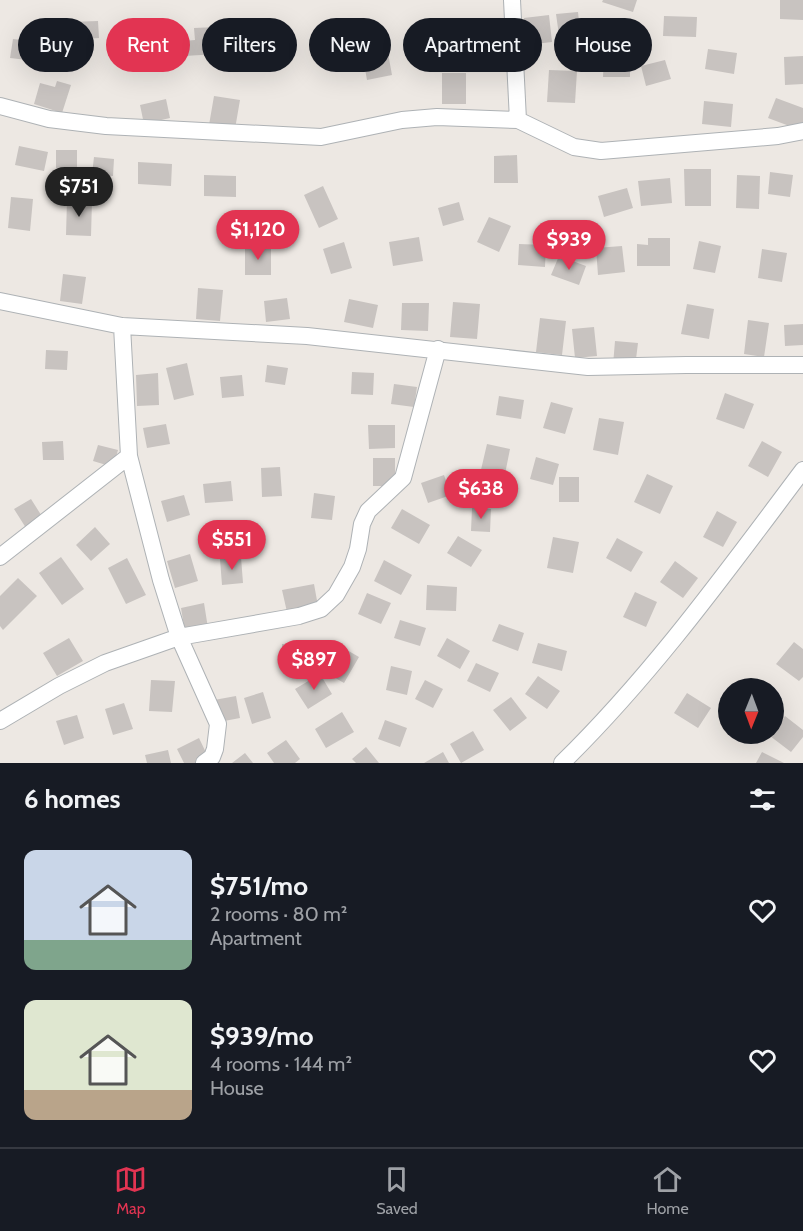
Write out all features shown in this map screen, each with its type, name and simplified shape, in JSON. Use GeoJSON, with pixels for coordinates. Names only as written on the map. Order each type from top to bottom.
{"type":"FeatureCollection","features":[{"type":"Feature","properties":{"kind":"street"},"geometry":{"type":"LineString","coordinates":[[512,0],[518,120]]}},
{"type":"Feature","properties":{"kind":"street"},"geometry":{"type":"LineString","coordinates":[[0,106],[49,119],[106,126],[321,136],[402,120],[436,117],[518,120],[574,147],[602,151],[778,136],[803,131]]}},
{"type":"Feature","properties":{"kind":"street"},"geometry":{"type":"LineString","coordinates":[[0,301],[122,326],[307,336],[438,349],[588,368],[686,364],[803,365]]}},
{"type":"Feature","properties":{"kind":"street"},"geometry":{"type":"LineString","coordinates":[[122,326],[129,456],[161,580],[179,637],[218,724],[215,749],[212,757],[204,763]]}},
{"type":"Feature","properties":{"kind":"street"},"geometry":{"type":"LineString","coordinates":[[0,721],[59,686],[105,663],[179,637],[299,616],[321,609],[336,595],[352,567],[362,524],[368,511],[403,478],[438,349]]}},
{"type":"Feature","properties":{"kind":"street"},"geometry":{"type":"LineString","coordinates":[[0,557],[129,456]]}},
{"type":"Feature","properties":{"kind":"street"},"geometry":{"type":"LineString","coordinates":[[562,763],[601,725],[686,626],[803,470]]}},
{"type":"Feature","properties":{"kind":"building"},"geometry":{"type":"Polygon","coordinates":[[[603,0],[637,0],[633,12],[602,2],[603,0]]]}},
{"type":"Feature","properties":{"kind":"building"},"geometry":{"type":"Polygon","coordinates":[[[780,0],[803,0],[803,20],[780,19],[780,0]]]}},
{"type":"Feature","properties":{"kind":"building"},"geometry":{"type":"Polygon","coordinates":[[[578,12],[579,18],[557,18],[556,14],[578,12]]]}},
{"type":"Feature","properties":{"kind":"building"},"geometry":{"type":"Polygon","coordinates":[[[549,15],[552,42],[542,43],[542,18],[524,18],[549,15]]]}},
{"type":"Feature","properties":{"kind":"building"},"geometry":{"type":"Polygon","coordinates":[[[664,16],[697,17],[696,37],[663,36],[664,16]]]}},
{"type":"Feature","properties":{"kind":"building"},"geometry":{"type":"Polygon","coordinates":[[[94,21],[98,21],[99,38],[94,38],[94,21]]]}},
{"type":"Feature","properties":{"kind":"building"},"geometry":{"type":"Polygon","coordinates":[[[194,28],[202,28],[202,55],[190,56],[190,40],[195,40],[194,28]]]}},
{"type":"Feature","properties":{"kind":"building"},"geometry":{"type":"Polygon","coordinates":[[[13,39],[18,40],[18,59],[10,58],[13,39]]]}},
{"type":"Feature","properties":{"kind":"building"},"geometry":{"type":"Polygon","coordinates":[[[708,49],[737,53],[734,74],[705,69],[708,49]]]}},
{"type":"Feature","properties":{"kind":"building"},"geometry":{"type":"Polygon","coordinates":[[[803,56],[803,84],[785,85],[784,57],[803,56]]]}},
{"type":"Feature","properties":{"kind":"building"},"geometry":{"type":"Polygon","coordinates":[[[665,60],[671,79],[646,86],[642,72],[652,72],[652,63],[665,60]]]}},
{"type":"Feature","properties":{"kind":"building"},"geometry":{"type":"Polygon","coordinates":[[[391,70],[392,75],[367,80],[366,72],[391,72],[391,70]]]}},
{"type":"Feature","properties":{"kind":"building"},"geometry":{"type":"Polygon","coordinates":[[[549,70],[577,72],[575,103],[547,102],[549,70]]]}},
{"type":"Feature","properties":{"kind":"building"},"geometry":{"type":"Polygon","coordinates":[[[603,72],[630,72],[630,77],[603,77],[603,72]]]}},
{"type":"Feature","properties":{"kind":"building"},"geometry":{"type":"Polygon","coordinates":[[[442,73],[466,73],[466,104],[442,104],[442,73]]]}},
{"type":"Feature","properties":{"kind":"building"},"geometry":{"type":"Polygon","coordinates":[[[57,81],[71,85],[62,113],[34,104],[40,83],[55,87],[57,81]]]}},
{"type":"Feature","properties":{"kind":"building"},"geometry":{"type":"Polygon","coordinates":[[[214,96],[240,100],[235,129],[209,125],[214,96]]]}},
{"type":"Feature","properties":{"kind":"building"},"geometry":{"type":"Polygon","coordinates":[[[776,98],[803,108],[803,122],[800,130],[768,118],[776,98]]]}},
{"type":"Feature","properties":{"kind":"building"},"geometry":{"type":"Polygon","coordinates":[[[166,99],[170,118],[144,124],[140,105],[166,99]]]}},
{"type":"Feature","properties":{"kind":"building"},"geometry":{"type":"Polygon","coordinates":[[[704,101],[733,104],[731,127],[702,124],[704,101]]]}},
{"type":"Feature","properties":{"kind":"building"},"geometry":{"type":"Polygon","coordinates":[[[19,146],[48,152],[44,171],[15,165],[19,146]]]}},
{"type":"Feature","properties":{"kind":"building"},"geometry":{"type":"Polygon","coordinates":[[[56,150],[77,150],[77,167],[56,168],[56,150]]]}},
{"type":"Feature","properties":{"kind":"building"},"geometry":{"type":"Polygon","coordinates":[[[517,155],[518,183],[494,183],[494,156],[517,155]]]}},
{"type":"Feature","properties":{"kind":"building"},"geometry":{"type":"Polygon","coordinates":[[[94,157],[114,159],[113,176],[92,174],[94,157]]]}},
{"type":"Feature","properties":{"kind":"building"},"geometry":{"type":"Polygon","coordinates":[[[138,162],[172,164],[171,186],[138,184],[138,162]]]}},
{"type":"Feature","properties":{"kind":"building"},"geometry":{"type":"Polygon","coordinates":[[[684,169],[711,169],[711,206],[685,206],[684,169]]]}},
{"type":"Feature","properties":{"kind":"building"},"geometry":{"type":"Polygon","coordinates":[[[770,172],[793,175],[790,197],[768,194],[770,172]]]}},
{"type":"Feature","properties":{"kind":"building"},"geometry":{"type":"Polygon","coordinates":[[[204,175],[236,176],[236,197],[204,196],[204,175]]]}},
{"type":"Feature","properties":{"kind":"building"},"geometry":{"type":"Polygon","coordinates":[[[737,175],[760,176],[759,209],[736,208],[737,175]]]}},
{"type":"Feature","properties":{"kind":"building"},"geometry":{"type":"Polygon","coordinates":[[[670,178],[672,203],[641,206],[638,181],[670,178]]]}},
{"type":"Feature","properties":{"kind":"building"},"geometry":{"type":"Polygon","coordinates":[[[323,186],[338,219],[319,228],[304,195],[323,186]]]}},
{"type":"Feature","properties":{"kind":"building"},"geometry":{"type":"Polygon","coordinates":[[[627,188],[633,208],[604,217],[598,196],[627,188]]]}},
{"type":"Feature","properties":{"kind":"building"},"geometry":{"type":"Polygon","coordinates":[[[11,197],[33,199],[30,231],[8,228],[11,197]]]}},
{"type":"Feature","properties":{"kind":"building"},"geometry":{"type":"Polygon","coordinates":[[[67,200],[92,201],[91,236],[66,235],[67,200]]]}},
{"type":"Feature","properties":{"kind":"building"},"geometry":{"type":"Polygon","coordinates":[[[459,202],[464,220],[443,226],[438,208],[459,202]]]}},
{"type":"Feature","properties":{"kind":"building"},"geometry":{"type":"Polygon","coordinates":[[[489,217],[511,226],[499,252],[477,242],[489,217]]]}},
{"type":"Feature","properties":{"kind":"building"},"geometry":{"type":"Polygon","coordinates":[[[419,237],[423,261],[393,266],[389,242],[419,237]]]}},
{"type":"Feature","properties":{"kind":"building"},"geometry":{"type":"Polygon","coordinates":[[[648,238],[670,238],[670,266],[637,266],[637,244],[648,245],[648,238]]]}},
{"type":"Feature","properties":{"kind":"building"},"geometry":{"type":"Polygon","coordinates":[[[699,241],[721,246],[715,273],[693,269],[699,241]]]}},
{"type":"Feature","properties":{"kind":"building"},"geometry":{"type":"Polygon","coordinates":[[[344,242],[352,268],[331,274],[323,249],[344,242]]]}},
{"type":"Feature","properties":{"kind":"building"},"geometry":{"type":"Polygon","coordinates":[[[519,244],[546,245],[545,267],[518,265],[519,244]]]}},
{"type":"Feature","properties":{"kind":"building"},"geometry":{"type":"Polygon","coordinates":[[[622,246],[625,272],[598,275],[596,248],[622,246]]]}},
{"type":"Feature","properties":{"kind":"building"},"geometry":{"type":"Polygon","coordinates":[[[245,247],[271,248],[271,275],[245,275],[245,247]]]}},
{"type":"Feature","properties":{"kind":"building"},"geometry":{"type":"Polygon","coordinates":[[[762,249],[787,253],[782,282],[758,278],[762,249]]]}},
{"type":"Feature","properties":{"kind":"building"},"geometry":{"type":"Polygon","coordinates":[[[559,256],[586,266],[579,285],[551,275],[559,256]]]}},
{"type":"Feature","properties":{"kind":"building"},"geometry":{"type":"Polygon","coordinates":[[[63,274],[86,277],[82,304],[60,301],[63,274]]]}},
{"type":"Feature","properties":{"kind":"building"},"geometry":{"type":"Polygon","coordinates":[[[198,288],[223,290],[220,321],[196,319],[198,288]]]}},
{"type":"Feature","properties":{"kind":"building"},"geometry":{"type":"Polygon","coordinates":[[[287,298],[290,319],[266,322],[264,301],[287,298]]]}},
{"type":"Feature","properties":{"kind":"building"},"geometry":{"type":"Polygon","coordinates":[[[349,299],[378,305],[373,328],[344,322],[349,299]]]}},
{"type":"Feature","properties":{"kind":"building"},"geometry":{"type":"Polygon","coordinates":[[[453,302],[480,304],[477,339],[450,337],[453,302]]]}},
{"type":"Feature","properties":{"kind":"building"},"geometry":{"type":"Polygon","coordinates":[[[402,303],[429,303],[428,331],[401,330],[402,303]]]}},
{"type":"Feature","properties":{"kind":"building"},"geometry":{"type":"Polygon","coordinates":[[[687,304],[714,309],[709,339],[681,334],[687,304]]]}},
{"type":"Feature","properties":{"kind":"building"},"geometry":{"type":"Polygon","coordinates":[[[540,318],[566,321],[562,355],[536,352],[540,318]]]}},
{"type":"Feature","properties":{"kind":"building"},"geometry":{"type":"Polygon","coordinates":[[[748,320],[769,323],[764,357],[744,354],[748,320]]]}},
{"type":"Feature","properties":{"kind":"building"},"geometry":{"type":"Polygon","coordinates":[[[803,324],[803,345],[785,346],[784,325],[803,324]]]}},
{"type":"Feature","properties":{"kind":"building"},"geometry":{"type":"Polygon","coordinates":[[[594,327],[597,356],[575,358],[572,329],[594,327]]]}},
{"type":"Feature","properties":{"kind":"building"},"geometry":{"type":"Polygon","coordinates":[[[615,341],[638,343],[635,367],[613,365],[615,341]]]}},
{"type":"Feature","properties":{"kind":"building"},"geometry":{"type":"Polygon","coordinates":[[[46,350],[68,351],[67,370],[45,369],[46,350]]]}},
{"type":"Feature","properties":{"kind":"building"},"geometry":{"type":"Polygon","coordinates":[[[187,363],[194,395],[174,400],[166,368],[187,363]]]}},
{"type":"Feature","properties":{"kind":"building"},"geometry":{"type":"Polygon","coordinates":[[[267,365],[288,368],[285,385],[265,382],[267,365]]]}},
{"type":"Feature","properties":{"kind":"building"},"geometry":{"type":"Polygon","coordinates":[[[352,372],[374,373],[373,395],[351,394],[352,372]]]}},
{"type":"Feature","properties":{"kind":"building"},"geometry":{"type":"Polygon","coordinates":[[[158,373],[159,405],[137,406],[136,375],[158,373]]]}},
{"type":"Feature","properties":{"kind":"building"},"geometry":{"type":"Polygon","coordinates":[[[242,375],[244,396],[222,398],[220,377],[242,375]]]}},
{"type":"Feature","properties":{"kind":"building"},"geometry":{"type":"Polygon","coordinates":[[[394,384],[417,387],[414,407],[391,404],[394,384]]]}},
{"type":"Feature","properties":{"kind":"building"},"geometry":{"type":"Polygon","coordinates":[[[725,393],[754,404],[744,429],[716,419],[725,393]]]}},
{"type":"Feature","properties":{"kind":"building"},"geometry":{"type":"Polygon","coordinates":[[[499,396],[524,400],[521,419],[496,415],[499,396]]]}},
{"type":"Feature","properties":{"kind":"building"},"geometry":{"type":"Polygon","coordinates":[[[551,402],[573,408],[565,434],[543,428],[551,402]]]}},
{"type":"Feature","properties":{"kind":"building"},"geometry":{"type":"Polygon","coordinates":[[[599,418],[624,422],[618,455],[593,450],[599,418]]]}},
{"type":"Feature","properties":{"kind":"building"},"geometry":{"type":"Polygon","coordinates":[[[166,424],[170,444],[147,448],[143,428],[166,424]]]}},
{"type":"Feature","properties":{"kind":"building"},"geometry":{"type":"Polygon","coordinates":[[[368,425],[395,425],[395,448],[369,449],[368,425]]]}},
{"type":"Feature","properties":{"kind":"building"},"geometry":{"type":"Polygon","coordinates":[[[63,441],[64,460],[43,460],[42,442],[63,441]]]}},
{"type":"Feature","properties":{"kind":"building"},"geometry":{"type":"Polygon","coordinates":[[[762,441],[782,452],[768,477],[748,466],[762,441]]]}},
{"type":"Feature","properties":{"kind":"building"},"geometry":{"type":"Polygon","coordinates":[[[487,444],[510,449],[504,479],[480,474],[487,444]]]}},
{"type":"Feature","properties":{"kind":"building"},"geometry":{"type":"Polygon","coordinates":[[[98,445],[118,450],[113,467],[93,461],[98,445]]]}},
{"type":"Feature","properties":{"kind":"building"},"geometry":{"type":"Polygon","coordinates":[[[536,457],[559,464],[553,485],[530,479],[536,457]]]}},
{"type":"Feature","properties":{"kind":"building"},"geometry":{"type":"Polygon","coordinates":[[[373,458],[395,458],[395,486],[373,486],[373,458]]]}},
{"type":"Feature","properties":{"kind":"building"},"geometry":{"type":"Polygon","coordinates":[[[280,467],[282,496],[262,497],[261,468],[280,467]]]}},
{"type":"Feature","properties":{"kind":"building"},"geometry":{"type":"Polygon","coordinates":[[[647,474],[673,486],[660,514],[634,502],[647,474]]]}},
{"type":"Feature","properties":{"kind":"building"},"geometry":{"type":"Polygon","coordinates":[[[444,475],[451,495],[428,503],[421,483],[444,475]]]}},
{"type":"Feature","properties":{"kind":"building"},"geometry":{"type":"Polygon","coordinates":[[[559,477],[579,477],[579,502],[559,502],[559,477]]]}},
{"type":"Feature","properties":{"kind":"building"},"geometry":{"type":"Polygon","coordinates":[[[231,481],[233,501],[205,503],[203,484],[231,481]]]}},
{"type":"Feature","properties":{"kind":"building"},"geometry":{"type":"Polygon","coordinates":[[[314,493],[335,496],[332,520],[311,518],[314,493]]]}},
{"type":"Feature","properties":{"kind":"building"},"geometry":{"type":"Polygon","coordinates":[[[184,495],[190,515],[167,522],[161,501],[184,495]]]}},
{"type":"Feature","properties":{"kind":"building"},"geometry":{"type":"Polygon","coordinates":[[[31,499],[43,518],[26,528],[14,509],[31,499]]]}},
{"type":"Feature","properties":{"kind":"building"},"geometry":{"type":"Polygon","coordinates":[[[472,508],[491,509],[490,532],[471,531],[472,508]]]}},
{"type":"Feature","properties":{"kind":"building"},"geometry":{"type":"Polygon","coordinates":[[[402,509],[430,525],[419,544],[391,528],[402,509]]]}},
{"type":"Feature","properties":{"kind":"building"},"geometry":{"type":"Polygon","coordinates":[[[717,511],[737,522],[723,547],[703,537],[717,511]]]}},
{"type":"Feature","properties":{"kind":"building"},"geometry":{"type":"Polygon","coordinates":[[[95,527],[110,544],[91,561],[76,545],[95,527]]]}},
{"type":"Feature","properties":{"kind":"building"},"geometry":{"type":"Polygon","coordinates":[[[458,536],[482,550],[471,567],[447,553],[458,536]]]}},
{"type":"Feature","properties":{"kind":"building"},"geometry":{"type":"Polygon","coordinates":[[[553,537],[579,542],[573,573],[547,568],[553,537]]]}},
{"type":"Feature","properties":{"kind":"building"},"geometry":{"type":"Polygon","coordinates":[[[617,538],[643,552],[631,572],[606,558],[617,538]]]}},
{"type":"Feature","properties":{"kind":"building"},"geometry":{"type":"Polygon","coordinates":[[[190,554],[198,581],[175,588],[167,561],[190,554]]]}},
{"type":"Feature","properties":{"kind":"building"},"geometry":{"type":"Polygon","coordinates":[[[61,557],[84,589],[62,605],[39,573],[61,557]]]}},
{"type":"Feature","properties":{"kind":"building"},"geometry":{"type":"Polygon","coordinates":[[[241,557],[243,583],[222,585],[220,559],[241,557]]]}},
{"type":"Feature","properties":{"kind":"building"},"geometry":{"type":"Polygon","coordinates":[[[127,558],[146,595],[126,604],[108,568],[127,558]]]}},
{"type":"Feature","properties":{"kind":"building"},"geometry":{"type":"Polygon","coordinates":[[[384,560],[412,575],[401,595],[374,581],[384,560]]]}},
{"type":"Feature","properties":{"kind":"building"},"geometry":{"type":"Polygon","coordinates":[[[675,561],[698,578],[683,598],[660,582],[675,561]]]}},
{"type":"Feature","properties":{"kind":"building"},"geometry":{"type":"Polygon","coordinates":[[[18,578],[37,596],[3,630],[0,626],[0,596],[18,578]]]}},
{"type":"Feature","properties":{"kind":"building"},"geometry":{"type":"Polygon","coordinates":[[[314,584],[318,606],[287,612],[282,590],[314,584]]]}},
{"type":"Feature","properties":{"kind":"building"},"geometry":{"type":"Polygon","coordinates":[[[427,585],[457,587],[456,611],[426,610],[427,585]]]}},
{"type":"Feature","properties":{"kind":"building"},"geometry":{"type":"Polygon","coordinates":[[[635,592],[657,602],[646,627],[623,617],[635,592]]]}},
{"type":"Feature","properties":{"kind":"building"},"geometry":{"type":"Polygon","coordinates":[[[367,593],[391,603],[381,624],[358,614],[367,593]]]}},
{"type":"Feature","properties":{"kind":"building"},"geometry":{"type":"Polygon","coordinates":[[[204,603],[208,628],[185,632],[181,608],[204,603]]]}},
{"type":"Feature","properties":{"kind":"building"},"geometry":{"type":"Polygon","coordinates":[[[400,620],[426,628],[420,646],[394,638],[400,620]]]}},
{"type":"Feature","properties":{"kind":"building"},"geometry":{"type":"Polygon","coordinates":[[[499,624],[524,633],[518,651],[492,641],[499,624]]]}},
{"type":"Feature","properties":{"kind":"building"},"geometry":{"type":"Polygon","coordinates":[[[69,638],[83,661],[57,676],[43,653],[69,638]]]}},
{"type":"Feature","properties":{"kind":"building"},"geometry":{"type":"Polygon","coordinates":[[[447,638],[470,651],[460,669],[437,656],[447,638]]]}},
{"type":"Feature","properties":{"kind":"building"},"geometry":{"type":"Polygon","coordinates":[[[794,642],[803,649],[803,677],[799,681],[776,664],[794,642]]]}},
{"type":"Feature","properties":{"kind":"building"},"geometry":{"type":"Polygon","coordinates":[[[538,643],[567,651],[562,671],[532,663],[538,643]]]}},
{"type":"Feature","properties":{"kind":"building"},"geometry":{"type":"Polygon","coordinates":[[[282,644],[305,644],[305,662],[282,662],[282,644]]]}},
{"type":"Feature","properties":{"kind":"building"},"geometry":{"type":"Polygon","coordinates":[[[340,646],[359,657],[344,683],[325,672],[340,646]]]}},
{"type":"Feature","properties":{"kind":"building"},"geometry":{"type":"Polygon","coordinates":[[[476,663],[499,673],[490,692],[467,681],[476,663]]]}},
{"type":"Feature","properties":{"kind":"building"},"geometry":{"type":"Polygon","coordinates":[[[391,666],[412,671],[407,695],[386,690],[391,666]]]}},
{"type":"Feature","properties":{"kind":"building"},"geometry":{"type":"Polygon","coordinates":[[[320,674],[332,694],[308,709],[295,689],[320,674]]]}},
{"type":"Feature","properties":{"kind":"building"},"geometry":{"type":"Polygon","coordinates":[[[538,676],[560,691],[547,709],[525,694],[538,676]]]}},
{"type":"Feature","properties":{"kind":"building"},"geometry":{"type":"Polygon","coordinates":[[[151,680],[175,681],[172,712],[149,711],[151,680]]]}},
{"type":"Feature","properties":{"kind":"building"},"geometry":{"type":"Polygon","coordinates":[[[425,680],[443,689],[433,708],[415,699],[425,680]]]}},
{"type":"Feature","properties":{"kind":"building"},"geometry":{"type":"Polygon","coordinates":[[[263,692],[271,718],[252,724],[244,698],[263,692]]]}},
{"type":"Feature","properties":{"kind":"building"},"geometry":{"type":"Polygon","coordinates":[[[687,693],[711,708],[698,728],[674,713],[687,693]]]}},
{"type":"Feature","properties":{"kind":"building"},"geometry":{"type":"Polygon","coordinates":[[[236,696],[240,718],[219,722],[214,700],[236,696]]]}},
{"type":"Feature","properties":{"kind":"building"},"geometry":{"type":"Polygon","coordinates":[[[511,697],[527,718],[510,731],[493,710],[511,697]]]}},
{"type":"Feature","properties":{"kind":"building"},"geometry":{"type":"Polygon","coordinates":[[[124,703],[133,729],[113,735],[105,709],[124,703]]]}},
{"type":"Feature","properties":{"kind":"building"},"geometry":{"type":"Polygon","coordinates":[[[342,712],[354,732],[326,748],[315,729],[342,712]]]}},
{"type":"Feature","properties":{"kind":"building"},"geometry":{"type":"Polygon","coordinates":[[[77,715],[84,738],[64,745],[56,721],[77,715]]]}},
{"type":"Feature","properties":{"kind":"building"},"geometry":{"type":"Polygon","coordinates":[[[785,716],[803,730],[803,737],[791,752],[780,744],[784,744],[785,716]]]}},
{"type":"Feature","properties":{"kind":"building"},"geometry":{"type":"Polygon","coordinates":[[[385,720],[407,728],[400,747],[378,739],[385,720]]]}},
{"type":"Feature","properties":{"kind":"building"},"geometry":{"type":"Polygon","coordinates":[[[473,731],[484,750],[461,763],[450,744],[473,731]]]}},
{"type":"Feature","properties":{"kind":"building"},"geometry":{"type":"Polygon","coordinates":[[[199,738],[209,759],[201,763],[184,763],[177,749],[199,738]]]}},
{"type":"Feature","properties":{"kind":"building"},"geometry":{"type":"Polygon","coordinates":[[[286,740],[300,759],[295,763],[274,763],[267,753],[286,740]]]}},
{"type":"Feature","properties":{"kind":"building"},"geometry":{"type":"Polygon","coordinates":[[[366,747],[379,763],[356,763],[352,759],[366,747]]]}},
{"type":"Feature","properties":{"kind":"building"},"geometry":{"type":"Polygon","coordinates":[[[168,750],[171,763],[147,763],[145,755],[168,750]]]}},
{"type":"Feature","properties":{"kind":"building"},"geometry":{"type":"Polygon","coordinates":[[[443,752],[449,763],[424,763],[443,752]]]}},
{"type":"Feature","properties":{"kind":"building"},"geometry":{"type":"Polygon","coordinates":[[[762,752],[784,763],[756,763],[762,752]]]}},
{"type":"Feature","properties":{"kind":"building"},"geometry":{"type":"Polygon","coordinates":[[[245,753],[253,763],[232,763],[245,753]]]}}]}
